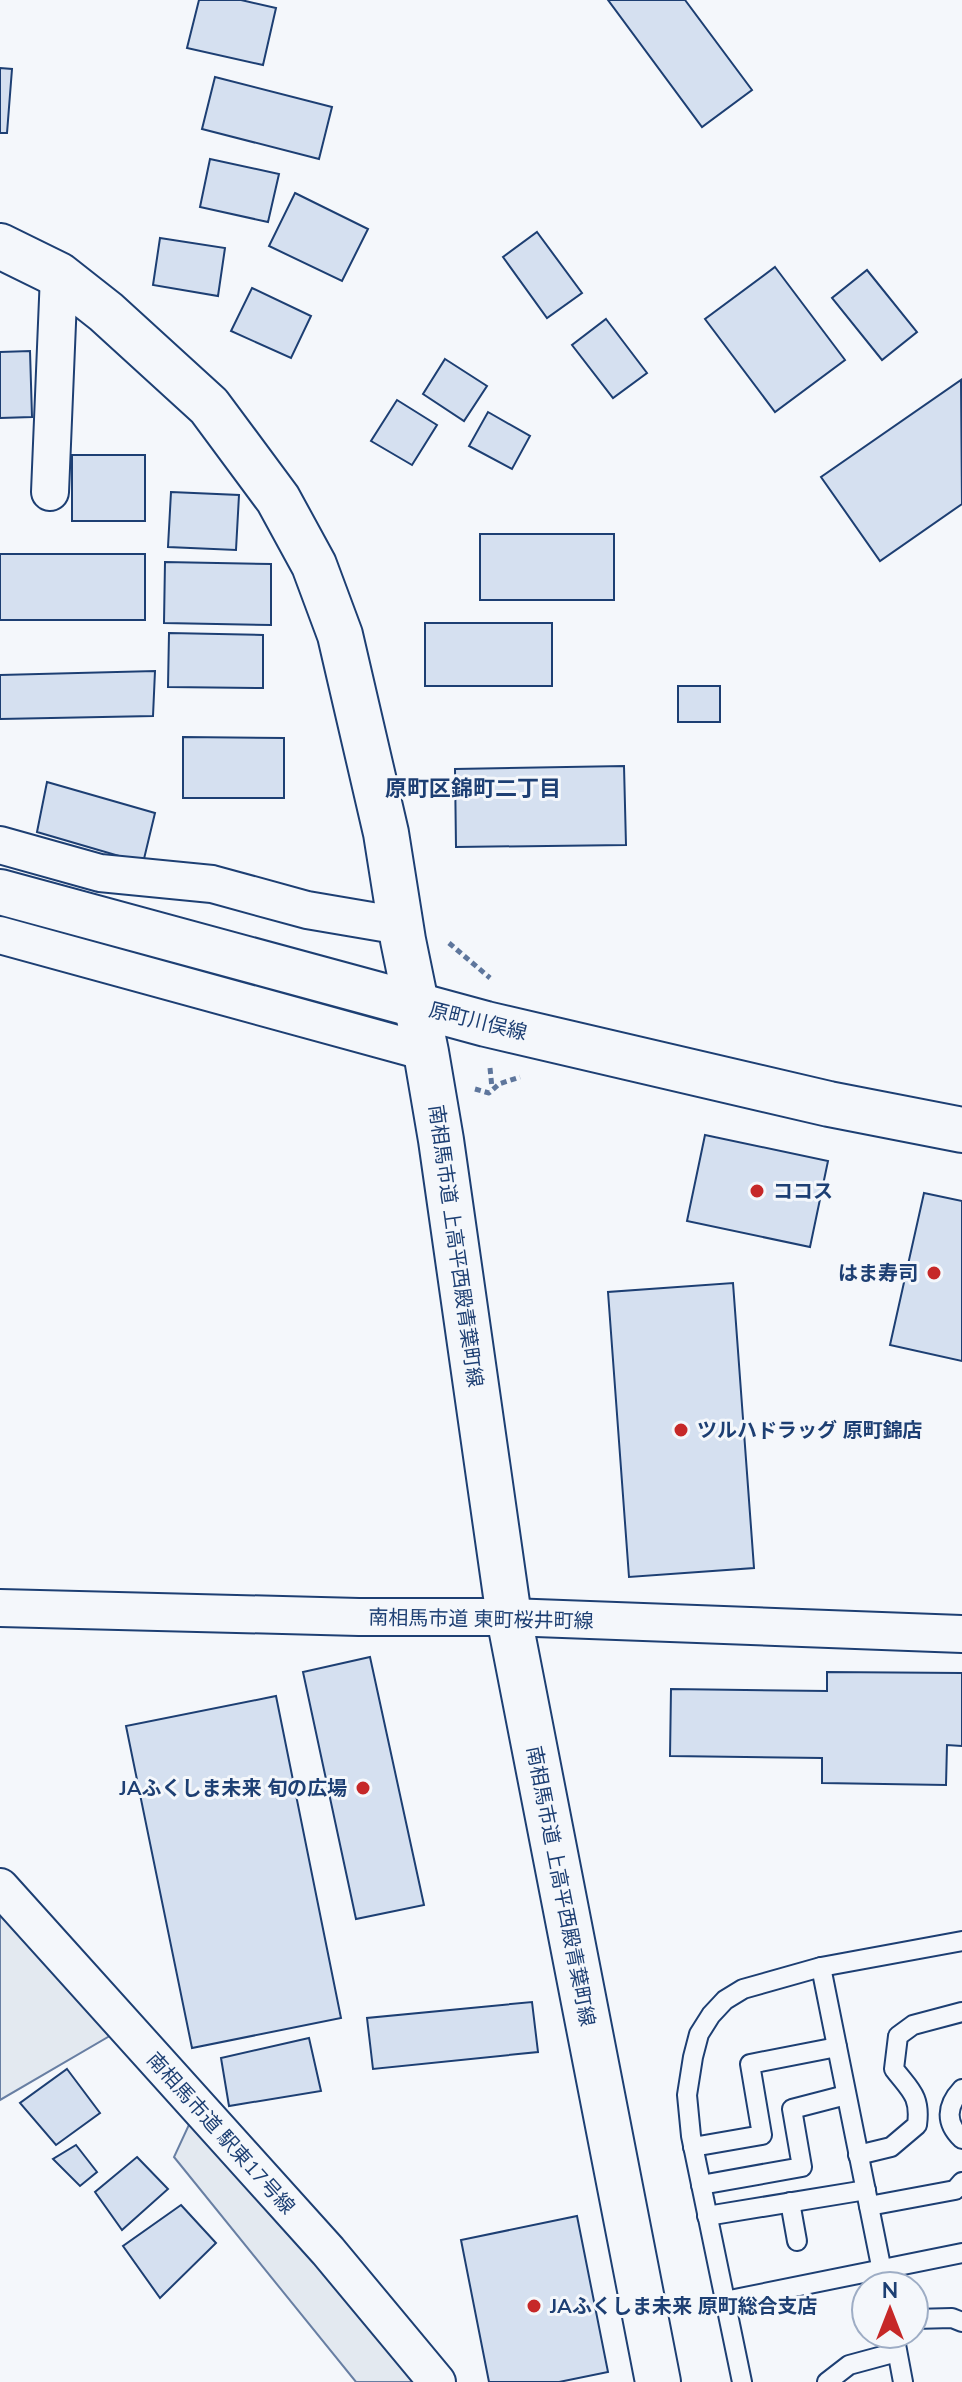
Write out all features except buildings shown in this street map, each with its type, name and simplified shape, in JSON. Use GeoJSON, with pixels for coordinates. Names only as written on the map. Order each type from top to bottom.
{"type":"FeatureCollection","features":[{"type":"Feature","properties":{"kind":"street","name":"南相馬市道 上高平西殿青葉町線"},"geometry":{"type":"LineString","coordinates":[[0,246],[59,275],[106,312],[209,406],[278,499],[314,565],[340,635],[386,833],[426,1052],[509,1617],[658,2382]]}},
{"type":"Feature","properties":{"kind":"street"},"geometry":{"type":"LineString","coordinates":[[50,492],[59,275]]}},
{"type":"Feature","properties":{"kind":"street"},"geometry":{"type":"LineString","coordinates":[[0,845],[100,873],[212,884],[307,910],[401,926]]}},
{"type":"Feature","properties":{"kind":"street","name":"原町川俣線"},"geometry":{"type":"LineString","coordinates":[[0,892],[416,1005],[829,1104],[962,1130]]}},
{"type":"Feature","properties":{"kind":"street"},"geometry":{"type":"LineString","coordinates":[[0,935],[426,1052]]}},
{"type":"Feature","properties":{"kind":"street","name":"南相馬市道 東町桜井町線"},"geometry":{"type":"LineString","coordinates":[[0,1608],[359,1617],[509,1617],[962,1634]]}},
{"type":"Feature","properties":{"kind":"street","name":"南相馬市道 駅東17号線"},"geometry":{"type":"LineString","coordinates":[[0,1887],[328,2251],[437,2382]]}},
{"type":"Feature","properties":{"kind":"lane"},"geometry":{"type":"LineString","coordinates":[[742,2382],[693,2147],[687,2095],[699,2034],[725,2000],[743,1989],[821,1967],[962,1941]]}},
{"type":"Feature","properties":{"kind":"lane"},"geometry":{"type":"LineString","coordinates":[[821,1967],[882,2270]]}},
{"type":"Feature","properties":{"kind":"lane"},"geometry":{"type":"LineString","coordinates":[[858,2155],[891,2147],[917,2125],[919,2110],[914,2091],[894,2069],[898,2036],[913,2025],[962,2012]]}},
{"type":"Feature","properties":{"kind":"lane"},"geometry":{"type":"LineString","coordinates":[[693,2147],[762,2135],[750,2064],[837,2047]]}},
{"type":"Feature","properties":{"kind":"lane"},"geometry":{"type":"LineString","coordinates":[[962,2089],[951,2101],[950,2117],[951,2129],[962,2139]]}},
{"type":"Feature","properties":{"kind":"lane"},"geometry":{"type":"LineString","coordinates":[[701,2185],[802,2167],[792,2109],[846,2095]]}},
{"type":"Feature","properties":{"kind":"lane"},"geometry":{"type":"LineString","coordinates":[[707,2216],[790,2202],[955,2190],[962,2182]]}},
{"type":"Feature","properties":{"kind":"lane"},"geometry":{"type":"LineString","coordinates":[[790,2202],[797,2241]]}},
{"type":"Feature","properties":{"kind":"lane"},"geometry":{"type":"LineString","coordinates":[[907,2270],[962,2253]]}},
{"type":"Feature","properties":{"kind":"lane"},"geometry":{"type":"LineString","coordinates":[[725,2301],[850,2282]]}},
{"type":"Feature","properties":{"kind":"lane"},"geometry":{"type":"LineString","coordinates":[[930,2319],[952,2318],[962,2322]]}},
{"type":"Feature","properties":{"kind":"lane"},"geometry":{"type":"LineString","coordinates":[[827,2382],[849,2365],[880,2350]]}},
{"type":"Feature","properties":{"kind":"lane"},"geometry":{"type":"LineString","coordinates":[[896,2350],[903,2382]]}},
{"type":"Feature","properties":{"kind":"path"},"geometry":{"type":"LineString","coordinates":[[445,936],[452,948],[484,976],[499,982]]}},
{"type":"Feature","properties":{"kind":"shaded area"},"geometry":{"type":"Polygon","coordinates":[[[0,1902],[113,2034],[0,2100],[0,1902]]]}},
{"type":"Feature","properties":{"kind":"shaded area"},"geometry":{"type":"Polygon","coordinates":[[[193,2116],[422,2382],[356,2382],[174,2157],[193,2116]]]}},
{"type":"Feature","properties":{"kind":"place","name":"ココス"},"geometry":{"type":"Point","coordinates":[757,1191]}},
{"type":"Feature","properties":{"kind":"place","name":"はま寿司"},"geometry":{"type":"Point","coordinates":[934,1273]}},
{"type":"Feature","properties":{"kind":"place","name":"ツルハドラッグ 原町錦店"},"geometry":{"type":"Point","coordinates":[681,1430]}},
{"type":"Feature","properties":{"kind":"place","name":"JAふくしま未来 旬の広場"},"geometry":{"type":"Point","coordinates":[363,1788]}},
{"type":"Feature","properties":{"kind":"place","name":"JAふくしま未来 原町総合支店"},"geometry":{"type":"Point","coordinates":[534,2306]}},
{"type":"Feature","properties":{"kind":"district","name":"原町区錦町二丁目"},"geometry":{"type":"Point","coordinates":[473,788]}}]}
